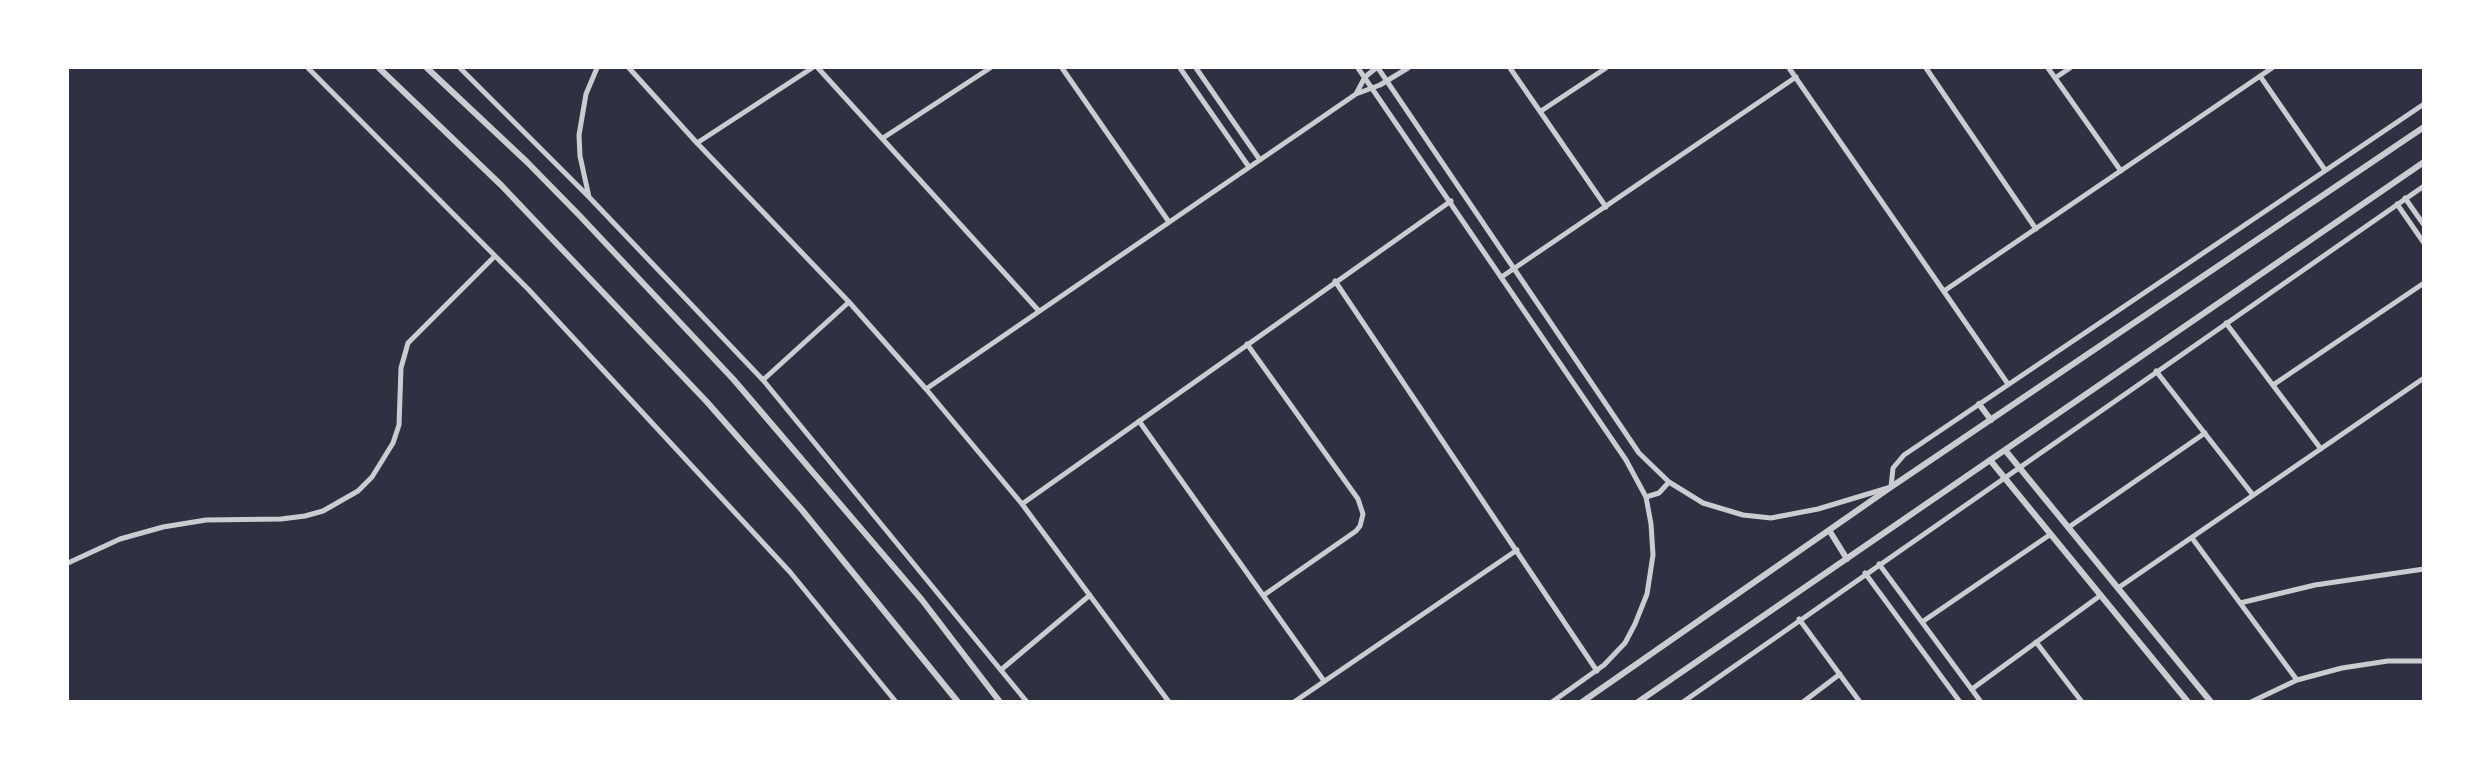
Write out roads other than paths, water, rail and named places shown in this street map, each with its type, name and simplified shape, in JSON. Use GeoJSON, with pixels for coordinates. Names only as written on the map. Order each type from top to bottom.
{"type":"FeatureCollection","features":[{"type":"Feature","properties":{"kind":"street"},"geometry":{"type":"LineString","coordinates":[[308,68],[529,290],[790,572],[896,702]]}},
{"type":"Feature","properties":{"kind":"street"},"geometry":{"type":"LineString","coordinates":[[379,68],[513,198],[706,402],[802,510],[958,702]]}},
{"type":"Feature","properties":{"kind":"street"},"geometry":{"type":"LineString","coordinates":[[427,68],[573,208],[727,373],[823,482],[922,600],[1000,702]]}},
{"type":"Feature","properties":{"kind":"street"},"geometry":{"type":"LineString","coordinates":[[460,68],[589,197],[763,380],[1027,702]]}},
{"type":"Feature","properties":{"kind":"street"},"geometry":{"type":"LineString","coordinates":[[589,197],[580,156],[579,135],[586,94],[597,68]]}},
{"type":"Feature","properties":{"kind":"street"},"geometry":{"type":"LineString","coordinates":[[629,68],[697,143],[849,302],[926,389],[1022,504],[1169,702]]}},
{"type":"Feature","properties":{"kind":"street"},"geometry":{"type":"LineString","coordinates":[[697,143],[812,68]]}},
{"type":"Feature","properties":{"kind":"street"},"geometry":{"type":"LineString","coordinates":[[818,68],[1039,311]]}},
{"type":"Feature","properties":{"kind":"street"},"geometry":{"type":"LineString","coordinates":[[883,138],[990,68]]}},
{"type":"Feature","properties":{"kind":"street"},"geometry":{"type":"LineString","coordinates":[[1062,68],[1169,222]]}},
{"type":"Feature","properties":{"kind":"street"},"geometry":{"type":"LineString","coordinates":[[1180,68],[1249,167]]}},
{"type":"Feature","properties":{"kind":"street"},"geometry":{"type":"LineString","coordinates":[[1196,68],[1260,160]]}},
{"type":"Feature","properties":{"kind":"street"},"geometry":{"type":"LineString","coordinates":[[1358,68],[1503,276],[1626,460],[1646,497],[1653,547],[1652,571],[1647,594],[1635,624],[1625,643],[1597,671],[1552,702]]}},
{"type":"Feature","properties":{"kind":"street"},"geometry":{"type":"LineString","coordinates":[[1356,94],[1365,77],[1377,68],[1630,440],[1650,464],[1669,482],[1691,497],[1716,508],[1742,515],[1771,518],[1818,510],[1891,487]]}},
{"type":"Feature","properties":{"kind":"street"},"geometry":{"type":"LineString","coordinates":[[926,389],[1356,94],[1373,89],[1408,68]]}},
{"type":"Feature","properties":{"kind":"street"},"geometry":{"type":"LineString","coordinates":[[1510,68],[1606,207]]}},
{"type":"Feature","properties":{"kind":"street"},"geometry":{"type":"LineString","coordinates":[[1541,112],[1606,68]]}},
{"type":"Feature","properties":{"kind":"street"},"geometry":{"type":"LineString","coordinates":[[1789,68],[2008,384]]}},
{"type":"Feature","properties":{"kind":"street"},"geometry":{"type":"LineString","coordinates":[[1926,68],[2036,229]]}},
{"type":"Feature","properties":{"kind":"street"},"geometry":{"type":"LineString","coordinates":[[2048,68],[2121,171]]}},
{"type":"Feature","properties":{"kind":"street"},"geometry":{"type":"LineString","coordinates":[[2055,78],[2070,68]]}},
{"type":"Feature","properties":{"kind":"street"},"geometry":{"type":"LineString","coordinates":[[1944,291],[2272,68]]}},
{"type":"Feature","properties":{"kind":"street"},"geometry":{"type":"LineString","coordinates":[[2260,76],[2325,170]]}},
{"type":"Feature","properties":{"kind":"street"},"geometry":{"type":"LineString","coordinates":[[1503,276],[1796,77]]}},
{"type":"Feature","properties":{"kind":"street"},"geometry":{"type":"LineString","coordinates":[[1891,487],[1893,468],[1900,458],[2424,104]]}},
{"type":"Feature","properties":{"kind":"street"},"geometry":{"type":"LineString","coordinates":[[1582,702],[1891,487],[2424,127]]}},
{"type":"Feature","properties":{"kind":"street"},"geometry":{"type":"LineString","coordinates":[[1638,702],[2424,162]]}},
{"type":"Feature","properties":{"kind":"street"},"geometry":{"type":"LineString","coordinates":[[1683,702],[2018,466],[2424,186]]}},
{"type":"Feature","properties":{"kind":"street"},"geometry":{"type":"LineString","coordinates":[[2405,198],[2424,224]]}},
{"type":"Feature","properties":{"kind":"street"},"geometry":{"type":"LineString","coordinates":[[1022,504],[1335,281],[1451,201]]}},
{"type":"Feature","properties":{"kind":"street"},"geometry":{"type":"LineString","coordinates":[[2397,204],[2424,243]]}},
{"type":"Feature","properties":{"kind":"street"},"geometry":{"type":"LineString","coordinates":[[68,563],[120,539],[163,527],[206,520],[281,519],[305,516],[322,511],[358,491],[372,477],[393,443],[399,425],[400,368],[408,343],[495,256]]}},
{"type":"Feature","properties":{"kind":"street"},"geometry":{"type":"LineString","coordinates":[[1335,281],[1597,671]]}},
{"type":"Feature","properties":{"kind":"street"},"geometry":{"type":"LineString","coordinates":[[2273,385],[2424,283]]}},
{"type":"Feature","properties":{"kind":"street"},"geometry":{"type":"LineString","coordinates":[[763,380],[849,302]]}},
{"type":"Feature","properties":{"kind":"street"},"geometry":{"type":"LineString","coordinates":[[2226,323],[2321,448]]}},
{"type":"Feature","properties":{"kind":"street"},"geometry":{"type":"LineString","coordinates":[[1247,344],[1358,499],[1363,514],[1356,531],[1264,595]]}},
{"type":"Feature","properties":{"kind":"street"},"geometry":{"type":"LineString","coordinates":[[2156,371],[2253,495]]}},
{"type":"Feature","properties":{"kind":"street"},"geometry":{"type":"LineString","coordinates":[[2118,588],[2423,379]]}},
{"type":"Feature","properties":{"kind":"street"},"geometry":{"type":"LineString","coordinates":[[1979,404],[1991,420]]}},
{"type":"Feature","properties":{"kind":"street"},"geometry":{"type":"LineString","coordinates":[[1139,421],[1324,681]]}},
{"type":"Feature","properties":{"kind":"street"},"geometry":{"type":"LineString","coordinates":[[2069,527],[2205,433]]}},
{"type":"Feature","properties":{"kind":"street"},"geometry":{"type":"LineString","coordinates":[[2005,450],[2211,702]]}},
{"type":"Feature","properties":{"kind":"street"},"geometry":{"type":"LineString","coordinates":[[1990,460],[2188,702]]}},
{"type":"Feature","properties":{"kind":"street"},"geometry":{"type":"LineString","coordinates":[[1646,497],[1659,493],[1669,482]]}},
{"type":"Feature","properties":{"kind":"street"},"geometry":{"type":"LineString","coordinates":[[1829,530],[1847,559]]}},
{"type":"Feature","properties":{"kind":"street"},"geometry":{"type":"LineString","coordinates":[[1922,622],[2051,534]]}},
{"type":"Feature","properties":{"kind":"street"},"geometry":{"type":"LineString","coordinates":[[2192,538],[2297,680]]}},
{"type":"Feature","properties":{"kind":"street"},"geometry":{"type":"LineString","coordinates":[[1294,702],[1517,550]]}},
{"type":"Feature","properties":{"kind":"street"},"geometry":{"type":"LineString","coordinates":[[1879,564],[1981,702]]}},
{"type":"Feature","properties":{"kind":"street"},"geometry":{"type":"LineString","coordinates":[[2240,603],[2315,585],[2424,569]]}},
{"type":"Feature","properties":{"kind":"street"},"geometry":{"type":"LineString","coordinates":[[1865,573],[1960,702]]}},
{"type":"Feature","properties":{"kind":"street"},"geometry":{"type":"LineString","coordinates":[[1002,670],[1090,595]]}},
{"type":"Feature","properties":{"kind":"street"},"geometry":{"type":"LineString","coordinates":[[1972,689],[2101,595]]}},
{"type":"Feature","properties":{"kind":"street"},"geometry":{"type":"LineString","coordinates":[[1799,619],[1860,702]]}},
{"type":"Feature","properties":{"kind":"street"},"geometry":{"type":"LineString","coordinates":[[2036,642],[2082,702]]}},
{"type":"Feature","properties":{"kind":"street"},"geometry":{"type":"LineString","coordinates":[[2251,702],[2297,680],[2342,668],[2388,661],[2424,661]]}},
{"type":"Feature","properties":{"kind":"street"},"geometry":{"type":"LineString","coordinates":[[1802,702],[1840,674]]}}]}
